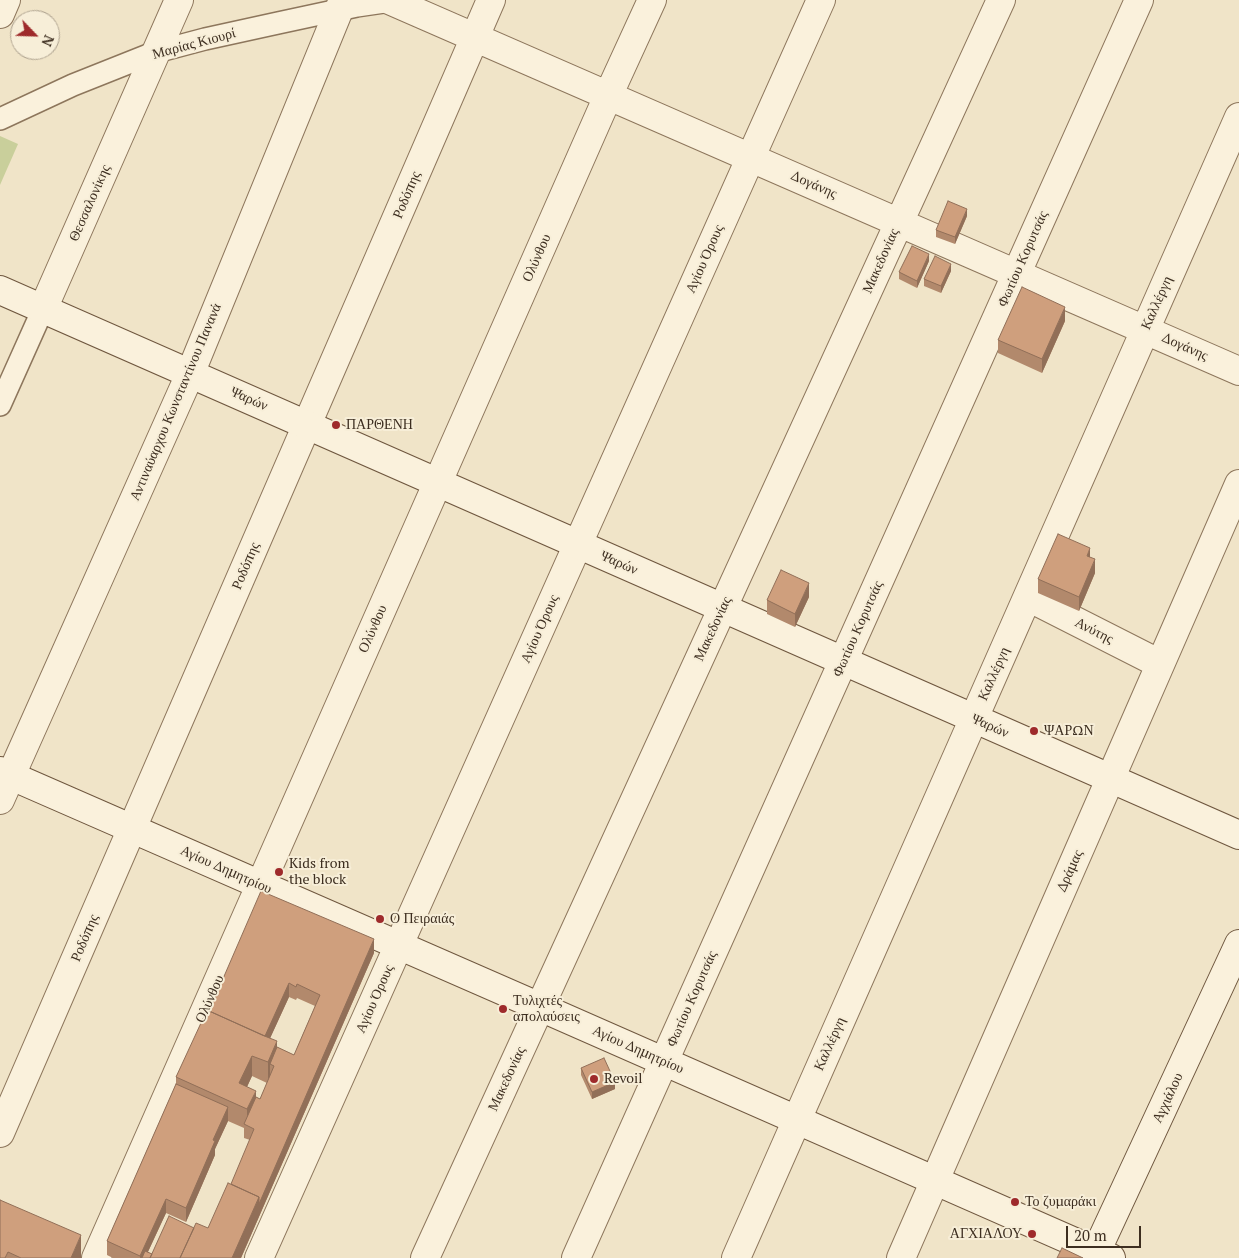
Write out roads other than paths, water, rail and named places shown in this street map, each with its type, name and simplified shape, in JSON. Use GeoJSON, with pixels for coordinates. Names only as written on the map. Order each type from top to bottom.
{"type":"FeatureCollection","features":[{"type":"Feature","properties":{"kind":"street"},"geometry":{"type":"LineString","coordinates":[[0,14],[6,0]]}},
{"type":"Feature","properties":{"kind":"street","name":"Θεσσαλονίκης"},"geometry":{"type":"LineString","coordinates":[[0,405],[179,0]]}},
{"type":"Feature","properties":{"kind":"street","name":"Μαρίας Κιουρί"},"geometry":{"type":"LineString","coordinates":[[0,119],[73,85],[156,52],[341,5],[393,0]]}},
{"type":"Feature","properties":{"kind":"street","name":"Δογάνης"},"geometry":{"type":"LineString","coordinates":[[393,0],[475,38],[1239,371]]}},
{"type":"Feature","properties":{"kind":"street","name":"Ροδόπης"},"geometry":{"type":"LineString","coordinates":[[0,1133],[491,0]]}},
{"type":"Feature","properties":{"kind":"street","name":"Ολύνθου"},"geometry":{"type":"LineString","coordinates":[[96,1258],[652,0]]}},
{"type":"Feature","properties":{"kind":"street","name":"Αγίου Όρους"},"geometry":{"type":"LineString","coordinates":[[259,1258],[821,0]]}},
{"type":"Feature","properties":{"kind":"street","name":"Μακεδονίας"},"geometry":{"type":"LineString","coordinates":[[425,1258],[1001,0]]}},
{"type":"Feature","properties":{"kind":"street","name":"Φωτίου Κορυτσάς"},"geometry":{"type":"LineString","coordinates":[[576,1258],[1139,0]]}},
{"type":"Feature","properties":{"kind":"street","name":"Αντιναύαρχου Κωνσταντίνου Πανανά"},"geometry":{"type":"LineString","coordinates":[[4,782],[190,374],[341,5]]}},
{"type":"Feature","properties":{"kind":"street","name":"Καλλέργη"},"geometry":{"type":"LineString","coordinates":[[736,1258],[1239,117]]}},
{"type":"Feature","properties":{"kind":"street","name":"Ψαρών"},"geometry":{"type":"LineString","coordinates":[[0,290],[1239,835]]}},
{"type":"Feature","properties":{"kind":"street","name":"Δράμας"},"geometry":{"type":"LineString","coordinates":[[900,1258],[1239,484]]}},
{"type":"Feature","properties":{"kind":"street","name":"Ανύτης"},"geometry":{"type":"LineString","coordinates":[[1028,597],[1160,664]]}},
{"type":"Feature","properties":{"kind":"street","name":"Αγίου Δημητρίου"},"geometry":{"type":"LineString","coordinates":[[4,782],[132,829],[1104,1255]]}},
{"type":"Feature","properties":{"kind":"street","name":"Αγχιάλου"},"geometry":{"type":"LineString","coordinates":[[1104,1255],[1239,944]]}},
{"type":"Feature","properties":{"kind":"place","name":"ΠΑΡΘΕΝΗ"},"geometry":{"type":"Point","coordinates":[336,425]}},
{"type":"Feature","properties":{"kind":"place","name":"ΨΑΡΩΝ"},"geometry":{"type":"Point","coordinates":[1034,731]}},
{"type":"Feature","properties":{"kind":"place","name":"Kids from the block"},"geometry":{"type":"Point","coordinates":[279,872]}},
{"type":"Feature","properties":{"kind":"place","name":"Ο Πειραιάς"},"geometry":{"type":"Point","coordinates":[380,919]}},
{"type":"Feature","properties":{"kind":"place","name":"Τυλιχτές απολαύσεις"},"geometry":{"type":"Point","coordinates":[503,1009]}},
{"type":"Feature","properties":{"kind":"place","name":"Revoil"},"geometry":{"type":"Point","coordinates":[594,1079]}},
{"type":"Feature","properties":{"kind":"place","name":"Το ζυμαράκι"},"geometry":{"type":"Point","coordinates":[1015,1202]}},
{"type":"Feature","properties":{"kind":"place","name":"ΑΓΧΙΑΛΟΥ"},"geometry":{"type":"Point","coordinates":[1032,1234]}}]}
